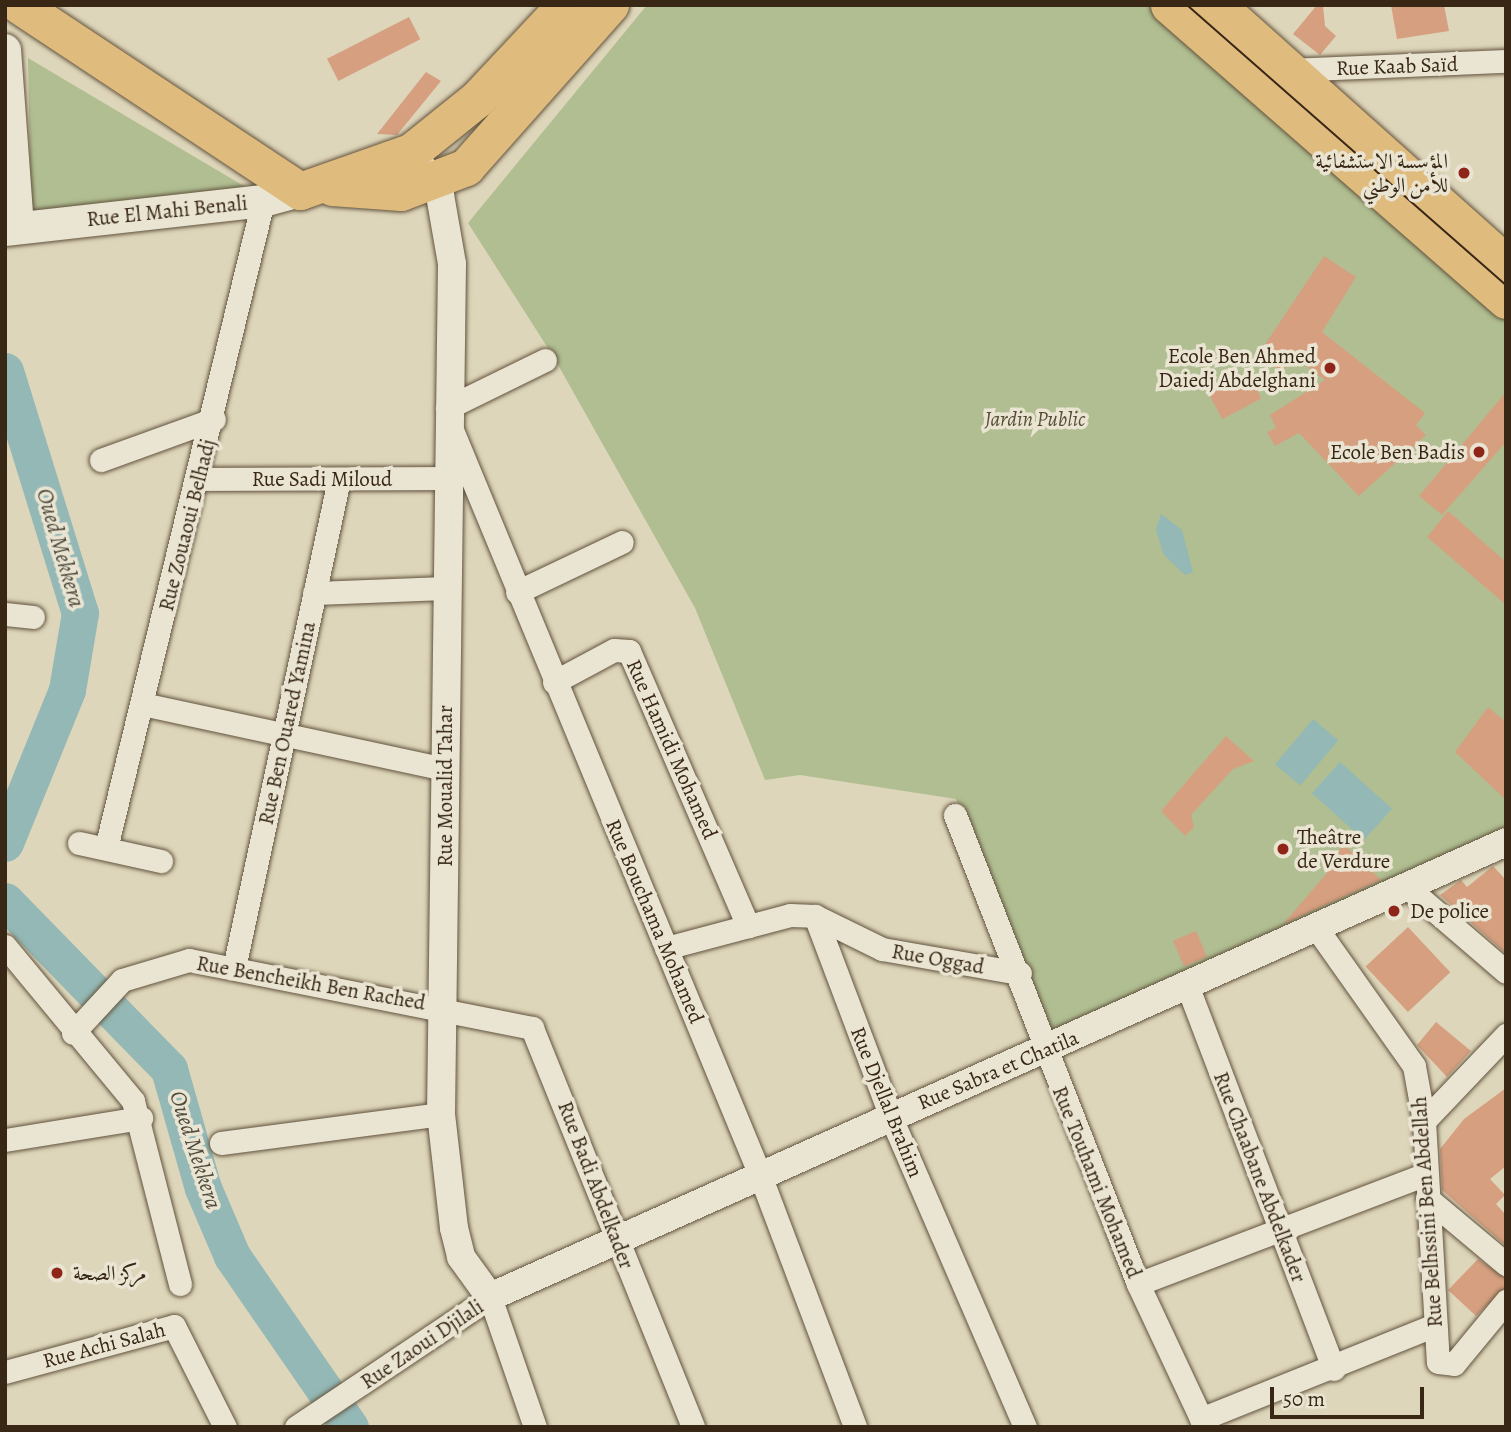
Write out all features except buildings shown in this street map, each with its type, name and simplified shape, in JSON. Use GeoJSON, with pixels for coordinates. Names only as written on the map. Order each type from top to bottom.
{"type":"FeatureCollection","features":[{"type":"Feature","properties":{"kind":"main road"},"geometry":{"type":"LineString","coordinates":[[19,5],[47,27],[307,188],[401,191],[435,183],[466,167],[565,5]]}},
{"type":"Feature","properties":{"kind":"main road"},"geometry":{"type":"LineString","coordinates":[[307,188],[411,152],[610,5]]}},
{"type":"Feature","properties":{"kind":"main road"},"geometry":{"type":"LineString","coordinates":[[1169,5],[1506,300]]}},
{"type":"Feature","properties":{"kind":"main road"},"geometry":{"type":"LineString","coordinates":[[1217,5],[1506,263]]}},
{"type":"Feature","properties":{"kind":"main road"},"geometry":{"type":"LineString","coordinates":[[5,14],[47,27]]}},
{"type":"Feature","properties":{"kind":"main road"},"geometry":{"type":"LineString","coordinates":[[5,50],[12,228]]}},
{"type":"Feature","properties":{"kind":"main road","name":"Rue El Mahi Benali"},"geometry":{"type":"LineString","coordinates":[[12,228],[262,201],[307,188]]}},
{"type":"Feature","properties":{"kind":"street","name":"Rue Kaab Saïd"},"geometry":{"type":"LineString","coordinates":[[1288,70],[1506,61]]}},
{"type":"Feature","properties":{"kind":"street"},"geometry":{"type":"LineString","coordinates":[[411,152],[435,183]]}},
{"type":"Feature","properties":{"kind":"street","name":"Rue Moualid Tahar"},"geometry":{"type":"LineString","coordinates":[[435,183],[450,230],[452,264],[447,413],[441,1114],[454,1228],[461,1256],[490,1297]]}},
{"type":"Feature","properties":{"kind":"street","name":"Rue Zouaoui Belhadj"},"geometry":{"type":"LineString","coordinates":[[106,848],[197,479],[215,419],[262,201]]}},
{"type":"Feature","properties":{"kind":"street"},"geometry":{"type":"LineString","coordinates":[[447,413],[545,360]]}},
{"type":"Feature","properties":{"kind":"street","name":"Rue Bouchama Mohamed"},"geometry":{"type":"LineString","coordinates":[[447,413],[517,592],[760,1175],[855,1427]]}},
{"type":"Feature","properties":{"kind":"street"},"geometry":{"type":"LineString","coordinates":[[101,460],[215,419]]}},
{"type":"Feature","properties":{"kind":"street","name":"Rue Sadi Miloud"},"geometry":{"type":"LineString","coordinates":[[197,479],[447,478]]}},
{"type":"Feature","properties":{"kind":"street","name":"Rue Ben Ouared Yamina"},"geometry":{"type":"LineString","coordinates":[[234,968],[339,479]]}},
{"type":"Feature","properties":{"kind":"street"},"geometry":{"type":"LineString","coordinates":[[517,592],[622,542]]}},
{"type":"Feature","properties":{"kind":"street"},"geometry":{"type":"LineString","coordinates":[[314,593],[446,588]]}},
{"type":"Feature","properties":{"kind":"street"},"geometry":{"type":"LineString","coordinates":[[5,614],[33,617]]}},
{"type":"Feature","properties":{"kind":"street","name":"Rue Hamidi Mohamed"},"geometry":{"type":"LineString","coordinates":[[554,682],[614,650],[629,651],[748,926]]}},
{"type":"Feature","properties":{"kind":"street"},"geometry":{"type":"LineString","coordinates":[[142,704],[445,769]]}},
{"type":"Feature","properties":{"kind":"street","name":"Rue Touhami Mohamed"},"geometry":{"type":"LineString","coordinates":[[955,816],[1020,973],[1045,1053],[1138,1283],[1203,1423]]}},
{"type":"Feature","properties":{"kind":"street","name":"Rue Sabra et Chatila"},"geometry":{"type":"LineString","coordinates":[[490,1297],[890,1115],[1045,1053],[1315,926],[1506,842]]}},
{"type":"Feature","properties":{"kind":"street"},"geometry":{"type":"LineString","coordinates":[[79,843],[161,861]]}},
{"type":"Feature","properties":{"kind":"street"},"geometry":{"type":"LineString","coordinates":[[1406,886],[1506,972]]}},
{"type":"Feature","properties":{"kind":"street"},"geometry":{"type":"LineString","coordinates":[[666,948],[790,915],[815,916]]}},
{"type":"Feature","properties":{"kind":"street","name":"Rue Oggad"},"geometry":{"type":"LineString","coordinates":[[815,916],[858,940],[1020,973]]}},
{"type":"Feature","properties":{"kind":"street","name":"Rue Djellal Brahim"},"geometry":{"type":"LineString","coordinates":[[815,916],[890,1115],[1025,1427]]}},
{"type":"Feature","properties":{"kind":"street","name":"Rue Belhssini Ben Abdellah"},"geometry":{"type":"LineString","coordinates":[[1315,926],[1403,1043],[1424,1121],[1424,1175],[1438,1362],[1454,1364],[1506,1301]]}},
{"type":"Feature","properties":{"kind":"street"},"geometry":{"type":"LineString","coordinates":[[5,946],[80,1027],[133,1101],[141,1118],[180,1284]]}},
{"type":"Feature","properties":{"kind":"street","name":"Rue Bencheikh Ben Rached"},"geometry":{"type":"LineString","coordinates":[[80,1027],[122,980],[178,960],[443,1007]]}},
{"type":"Feature","properties":{"kind":"street","name":"Rue Chaabane Abdelkader"},"geometry":{"type":"LineString","coordinates":[[1187,985],[1334,1369]]}},
{"type":"Feature","properties":{"kind":"street","name":"Rue Badi Abdelkader"},"geometry":{"type":"LineString","coordinates":[[443,1007],[532,1028],[694,1427]]}},
{"type":"Feature","properties":{"kind":"street"},"geometry":{"type":"LineString","coordinates":[[1424,1121],[1506,1035]]}},
{"type":"Feature","properties":{"kind":"street"},"geometry":{"type":"LineString","coordinates":[[221,1143],[441,1114]]}},
{"type":"Feature","properties":{"kind":"street"},"geometry":{"type":"LineString","coordinates":[[5,1140],[141,1118]]}},
{"type":"Feature","properties":{"kind":"street"},"geometry":{"type":"LineString","coordinates":[[1138,1283],[1424,1175]]}},
{"type":"Feature","properties":{"kind":"street"},"geometry":{"type":"LineString","coordinates":[[1427,1198],[1506,1264]]}},
{"type":"Feature","properties":{"kind":"street"},"geometry":{"type":"LineString","coordinates":[[490,1297],[535,1427]]}},
{"type":"Feature","properties":{"kind":"street","name":"Rue Zaoui Djilali"},"geometry":{"type":"LineString","coordinates":[[301,1424],[490,1297]]}},
{"type":"Feature","properties":{"kind":"street"},"geometry":{"type":"LineString","coordinates":[[1203,1423],[1435,1325]]}},
{"type":"Feature","properties":{"kind":"street","name":"Rue Achi Salah"},"geometry":{"type":"LineString","coordinates":[[5,1372],[174,1326],[225,1427]]}},
{"type":"Feature","properties":{"kind":"green space","name":"Jardin Public"},"geometry":{"type":"Polygon","coordinates":[[[647,5],[1149,5],[1506,313],[1506,846],[1050,1035],[956,799],[800,775],[765,780],[695,608],[553,356],[468,223],[647,5]]]}},
{"type":"Feature","properties":{"kind":"green space"},"geometry":{"type":"Polygon","coordinates":[[[28,58],[264,198],[31,220],[28,58]]]}},
{"type":"Feature","properties":{"kind":"water"},"geometry":{"type":"Polygon","coordinates":[[[1161,514],[1182,530],[1193,572],[1185,575],[1164,555],[1156,530],[1161,514]]]}},
{"type":"Feature","properties":{"kind":"water"},"geometry":{"type":"Polygon","coordinates":[[[1313,719],[1338,740],[1300,785],[1275,764],[1313,719]]]}},
{"type":"Feature","properties":{"kind":"water"},"geometry":{"type":"Polygon","coordinates":[[[1340,762],[1392,809],[1364,840],[1312,793],[1340,762]]]}},
{"type":"Feature","properties":{"kind":"waterway","name":"Oued Mekkera"},"geometry":{"type":"LineString","coordinates":[[5,371],[80,613],[67,690],[5,843]]}},
{"type":"Feature","properties":{"kind":"waterway","name":"Oued Mekkera"},"geometry":{"type":"LineString","coordinates":[[5,901],[169,1069],[203,1188],[232,1256],[350,1427]]}},
{"type":"Feature","properties":{"kind":"tram line"},"geometry":{"type":"LineString","coordinates":[[1187,5],[1506,285]]}},
{"type":"Feature","properties":{"kind":"place","name":"المؤسسة الاستشفائية للأمن الوطني"},"geometry":{"type":"Point","coordinates":[1464,173]}},
{"type":"Feature","properties":{"kind":"place","name":"Ecole Ben Ahmed Daiedj Abdelghani"},"geometry":{"type":"Point","coordinates":[1330,368]}},
{"type":"Feature","properties":{"kind":"place","name":"Ecole Ben Badis"},"geometry":{"type":"Point","coordinates":[1479,452]}},
{"type":"Feature","properties":{"kind":"place","name":"Theâtre de Verdure"},"geometry":{"type":"Point","coordinates":[1283,849]}},
{"type":"Feature","properties":{"kind":"place","name":"De police"},"geometry":{"type":"Point","coordinates":[1394,911]}},
{"type":"Feature","properties":{"kind":"place","name":"مركز الصحة"},"geometry":{"type":"Point","coordinates":[57,1273]}}]}
